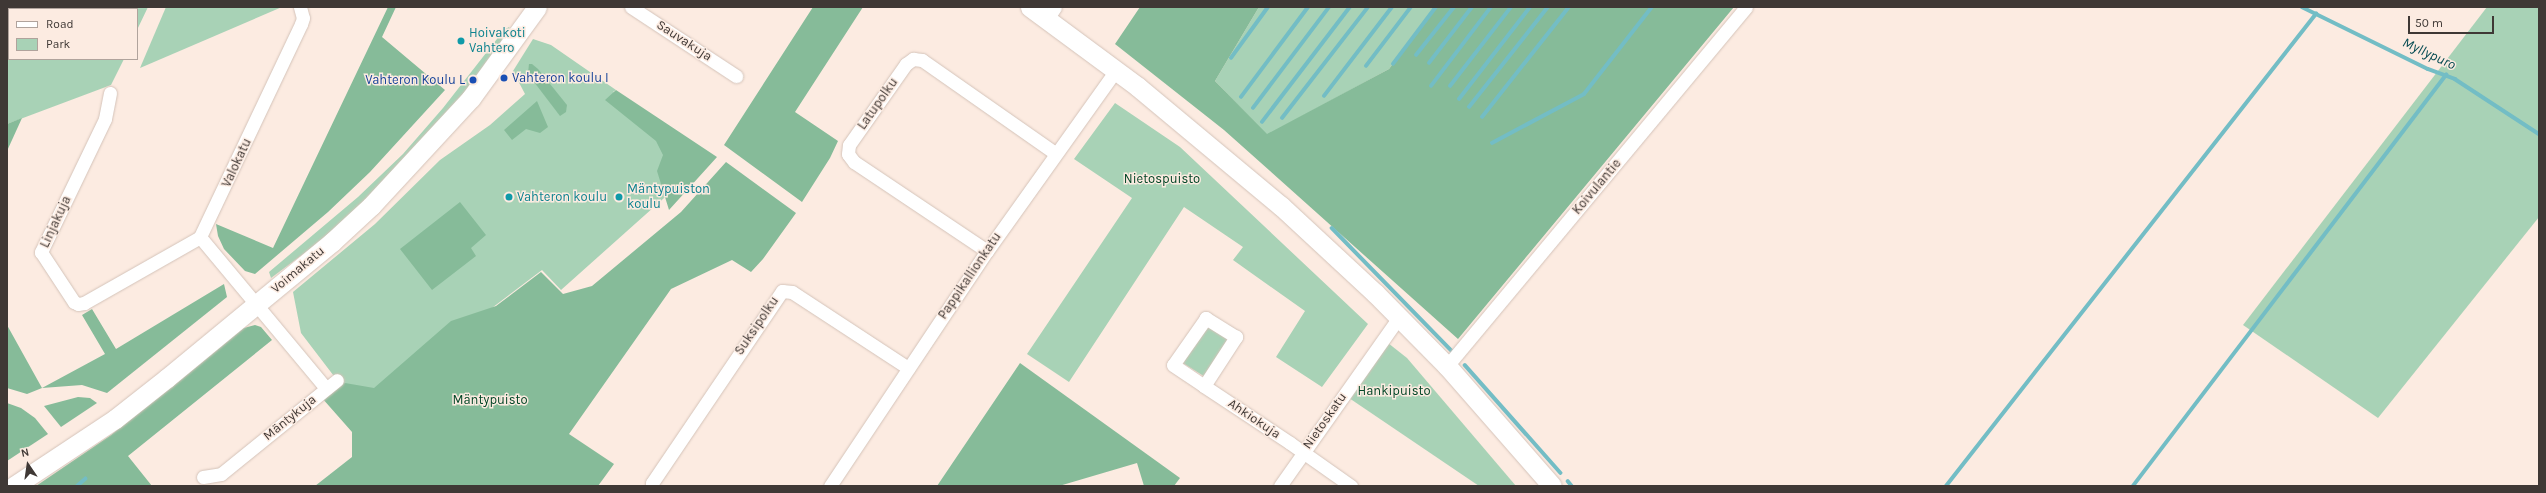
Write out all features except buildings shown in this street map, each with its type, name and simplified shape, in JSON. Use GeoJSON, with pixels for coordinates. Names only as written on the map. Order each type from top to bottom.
{"type":"FeatureCollection","features":[{"type":"Feature","properties":{"kind":"street","name":"Valokatu"},"geometry":{"type":"LineString","coordinates":[[200,237],[301,24],[302,18],[300,7]]}},
{"type":"Feature","properties":{"kind":"street","name":"Voimakatu"},"geometry":{"type":"LineString","coordinates":[[14,486],[115,419],[256,305],[372,206],[434,141],[471,98],[537,7]]}},
{"type":"Feature","properties":{"kind":"street"},"geometry":{"type":"LineString","coordinates":[[1030,7],[1051,13],[1116,70],[1198,135],[1281,206],[1399,318],[1447,366],[1552,486]]}},
{"type":"Feature","properties":{"kind":"street","name":"Koivulantie"},"geometry":{"type":"LineString","coordinates":[[1447,366],[1746,7]]}},
{"type":"Feature","properties":{"kind":"street","name":"Sauvakuja"},"geometry":{"type":"LineString","coordinates":[[637,8],[736,76]]}},
{"type":"Feature","properties":{"kind":"street","name":"Latupolku"},"geometry":{"type":"LineString","coordinates":[[987,251],[854,162],[848,154],[849,145],[906,64],[913,59],[922,60],[1055,153]]}},
{"type":"Feature","properties":{"kind":"street","name":"Pappikallionkatu"},"geometry":{"type":"LineString","coordinates":[[830,486],[987,251],[1055,153],[1116,70]]}},
{"type":"Feature","properties":{"kind":"street","name":"Linjakuja"},"geometry":{"type":"LineString","coordinates":[[110,94],[105,119],[41,252],[74,302],[84,304],[200,237]]}},
{"type":"Feature","properties":{"kind":"street"},"geometry":{"type":"LineString","coordinates":[[200,237],[256,305]]}},
{"type":"Feature","properties":{"kind":"street","name":"Suksipolku"},"geometry":{"type":"LineString","coordinates":[[652,486],[652,483],[782,291],[792,292],[908,368]]}},
{"type":"Feature","properties":{"kind":"street","name":"Mäntykuja"},"geometry":{"type":"LineString","coordinates":[[203,477],[221,474],[326,388],[256,305]]}},
{"type":"Feature","properties":{"kind":"street","name":"Ahkiokuja"},"geometry":{"type":"LineString","coordinates":[[1204,386],[1236,337],[1206,318],[1174,365],[1204,386],[1303,452],[1351,486]]}},
{"type":"Feature","properties":{"kind":"street","name":"Nietoskatu"},"geometry":{"type":"LineString","coordinates":[[1280,486],[1399,318]]}},
{"type":"Feature","properties":{"kind":"street"},"geometry":{"type":"LineString","coordinates":[[326,388],[337,380]]}},
{"type":"Feature","properties":{"kind":"green space"},"geometry":{"type":"Polygon","coordinates":[[[7,7],[15,7],[8,8],[8,60],[124,60],[111,85],[7,124],[7,7]]]}},
{"type":"Feature","properties":{"kind":"green space"},"geometry":{"type":"Polygon","coordinates":[[[148,7],[138,28],[138,8],[84,8],[148,7]]]}},
{"type":"Feature","properties":{"kind":"green space"},"geometry":{"type":"Polygon","coordinates":[[[166,7],[282,7],[140,68],[166,7]]]}},
{"type":"Feature","properties":{"kind":"green space"},"geometry":{"type":"Polygon","coordinates":[[[388,7],[396,7],[382,37],[445,90],[370,172],[328,212],[255,274],[245,271],[224,249],[218,236],[216,224],[273,248],[388,7]]]}},
{"type":"Feature","properties":{"kind":"green space"},"geometry":{"type":"Polygon","coordinates":[[[813,7],[863,7],[795,112],[838,141],[830,158],[802,202],[724,145],[813,7]]]}},
{"type":"Feature","properties":{"kind":"green space"},"geometry":{"type":"Polygon","coordinates":[[[1140,7],[1259,7],[1215,81],[1267,134],[1389,69],[1435,7],[1734,7],[1458,339],[1224,130],[1115,44],[1140,7]]]}},
{"type":"Feature","properties":{"kind":"green space"},"geometry":{"type":"Polygon","coordinates":[[[1259,7],[1435,7],[1389,69],[1267,135],[1215,81],[1259,7]]]}},
{"type":"Feature","properties":{"kind":"green space"},"geometry":{"type":"Polygon","coordinates":[[[2487,7],[2539,7],[2539,217],[2378,418],[2243,325],[2487,7]]]}},
{"type":"Feature","properties":{"kind":"green space"},"geometry":{"type":"Polygon","coordinates":[[[509,27],[510,29],[459,100],[367,199],[318,243],[271,278],[269,272],[358,197],[403,154],[443,108],[504,30],[509,27]]]}},
{"type":"Feature","properties":{"kind":"green space"},"geometry":{"type":"Polygon","coordinates":[[[533,39],[551,45],[616,90],[613,92],[710,157],[561,290],[542,270],[384,390],[340,384],[301,333],[293,292],[375,224],[440,160],[490,125],[525,94],[513,71],[533,39]]]}},
{"type":"Feature","properties":{"kind":"green space"},"geometry":{"type":"Polygon","coordinates":[[[529,64],[532,64],[538,69],[567,105],[566,112],[560,116],[528,73],[529,64]]]}},
{"type":"Feature","properties":{"kind":"green space"},"geometry":{"type":"Polygon","coordinates":[[[616,90],[717,157],[669,210],[657,171],[663,155],[656,141],[605,100],[616,90]]]}},
{"type":"Feature","properties":{"kind":"green space"},"geometry":{"type":"Polygon","coordinates":[[[537,101],[548,127],[540,133],[526,129],[512,140],[504,130],[537,101]]]}},
{"type":"Feature","properties":{"kind":"green space","name":"Nietospuisto"},"geometry":{"type":"Polygon","coordinates":[[[1115,103],[1180,147],[1368,324],[1322,387],[1276,357],[1305,311],[1233,260],[1243,247],[1184,207],[1069,382],[1027,354],[1132,198],[1074,159],[1115,103]]]}},
{"type":"Feature","properties":{"kind":"green space"},"geometry":{"type":"Polygon","coordinates":[[[22,118],[7,151],[7,124],[22,118]]]}},
{"type":"Feature","properties":{"kind":"green space","name":"Mäntypuisto"},"geometry":{"type":"Polygon","coordinates":[[[726,162],[796,213],[763,259],[751,272],[732,260],[671,289],[569,434],[614,464],[598,486],[315,486],[352,457],[352,432],[322,398],[345,383],[374,388],[451,321],[496,306],[541,272],[563,294],[592,286],[681,212],[726,162]]]}},
{"type":"Feature","properties":{"kind":"green space"},"geometry":{"type":"Polygon","coordinates":[[[460,202],[486,235],[471,248],[476,256],[432,290],[400,249],[460,202]]]}},
{"type":"Feature","properties":{"kind":"green space"},"geometry":{"type":"Polygon","coordinates":[[[224,284],[227,297],[107,393],[82,385],[42,388],[105,354],[82,315],[92,309],[116,349],[224,284]]]}},
{"type":"Feature","properties":{"kind":"green space"},"geometry":{"type":"Polygon","coordinates":[[[7,325],[42,388],[27,394],[7,388],[7,325]]]}},
{"type":"Feature","properties":{"kind":"green space"},"geometry":{"type":"Polygon","coordinates":[[[255,325],[261,327],[272,340],[128,456],[152,486],[36,486],[111,435],[240,329],[255,325]]]}},
{"type":"Feature","properties":{"kind":"green space"},"geometry":{"type":"Polygon","coordinates":[[[1207,325],[1228,338],[1204,376],[1183,363],[1207,325]]]}},
{"type":"Feature","properties":{"kind":"green space","name":"Hankipuisto"},"geometry":{"type":"Polygon","coordinates":[[[1388,343],[1407,358],[1516,486],[1479,486],[1349,398],[1388,343]]]}},
{"type":"Feature","properties":{"kind":"green space"},"geometry":{"type":"Polygon","coordinates":[[[1020,363],[1180,478],[1174,486],[1144,486],[1137,463],[1059,486],[937,486],[1020,363]]]}},
{"type":"Feature","properties":{"kind":"green space"},"geometry":{"type":"Polygon","coordinates":[[[78,397],[90,398],[97,403],[61,427],[44,406],[78,397]]]}},
{"type":"Feature","properties":{"kind":"green space"},"geometry":{"type":"Polygon","coordinates":[[[7,403],[21,408],[35,418],[48,434],[7,461],[7,403]]]}},
{"type":"Feature","properties":{"kind":"waterway"},"geometry":{"type":"LineString","coordinates":[[1231,58],[1268,7]]}},
{"type":"Feature","properties":{"kind":"waterway"},"geometry":{"type":"LineString","coordinates":[[1241,97],[1308,7]]}},
{"type":"Feature","properties":{"kind":"waterway"},"geometry":{"type":"LineString","coordinates":[[1253,108],[1329,7]]}},
{"type":"Feature","properties":{"kind":"waterway"},"geometry":{"type":"LineString","coordinates":[[1262,122],[1350,7]]}},
{"type":"Feature","properties":{"kind":"waterway"},"geometry":{"type":"LineString","coordinates":[[1282,118],[1368,7]]}},
{"type":"Feature","properties":{"kind":"waterway"},"geometry":{"type":"LineString","coordinates":[[1324,96],[1392,7]]}},
{"type":"Feature","properties":{"kind":"waterway"},"geometry":{"type":"LineString","coordinates":[[1366,66],[1411,7]]}},
{"type":"Feature","properties":{"kind":"waterway"},"geometry":{"type":"LineString","coordinates":[[1393,64],[1436,7]]}},
{"type":"Feature","properties":{"kind":"waterway"},"geometry":{"type":"LineString","coordinates":[[1416,55],[1454,7]]}},
{"type":"Feature","properties":{"kind":"waterway"},"geometry":{"type":"LineString","coordinates":[[1429,63],[1472,7]]}},
{"type":"Feature","properties":{"kind":"waterway"},"geometry":{"type":"LineString","coordinates":[[1431,86],[1491,7]]}},
{"type":"Feature","properties":{"kind":"waterway"},"geometry":{"type":"LineString","coordinates":[[1450,86],[1511,7]]}},
{"type":"Feature","properties":{"kind":"waterway"},"geometry":{"type":"LineString","coordinates":[[1459,99],[1530,7]]}},
{"type":"Feature","properties":{"kind":"waterway"},"geometry":{"type":"LineString","coordinates":[[1469,107],[1548,7]]}},
{"type":"Feature","properties":{"kind":"waterway"},"geometry":{"type":"LineString","coordinates":[[1482,117],[1569,7]]}},
{"type":"Feature","properties":{"kind":"waterway"},"geometry":{"type":"LineString","coordinates":[[1492,143],[1584,94],[1652,7]]}},
{"type":"Feature","properties":{"kind":"waterway","name":"Myllypuro"},"geometry":{"type":"LineString","coordinates":[[2302,7],[2428,69],[2455,79],[2539,134]]}},
{"type":"Feature","properties":{"kind":"waterway"},"geometry":{"type":"LineString","coordinates":[[1946,486],[2316,14]]}},
{"type":"Feature","properties":{"kind":"waterway"},"geometry":{"type":"LineString","coordinates":[[2133,486],[2446,75]]}},
{"type":"Feature","properties":{"kind":"waterway"},"geometry":{"type":"LineString","coordinates":[[1332,228],[1452,351]]}},
{"type":"Feature","properties":{"kind":"waterway"},"geometry":{"type":"LineString","coordinates":[[1465,365],[1561,473]]}},
{"type":"Feature","properties":{"kind":"waterway"},"geometry":{"type":"LineString","coordinates":[[77,486],[85,479]]}},
{"type":"Feature","properties":{"kind":"waterway"},"geometry":{"type":"LineString","coordinates":[[1568,481],[1572,486]]}},
{"type":"Feature","properties":{"kind":"place","name":"Hoivakoti Vahtero"},"geometry":{"type":"Point","coordinates":[461,41]}},
{"type":"Feature","properties":{"kind":"place","name":"Vahteron koulu I"},"geometry":{"type":"Point","coordinates":[504,78]}},
{"type":"Feature","properties":{"kind":"place","name":"Vahteron Koulu L"},"geometry":{"type":"Point","coordinates":[473,80]}},
{"type":"Feature","properties":{"kind":"place","name":"Vahteron koulu"},"geometry":{"type":"Point","coordinates":[509,197]}},
{"type":"Feature","properties":{"kind":"place","name":"Mäntypuiston koulu"},"geometry":{"type":"Point","coordinates":[619,197]}}]}
